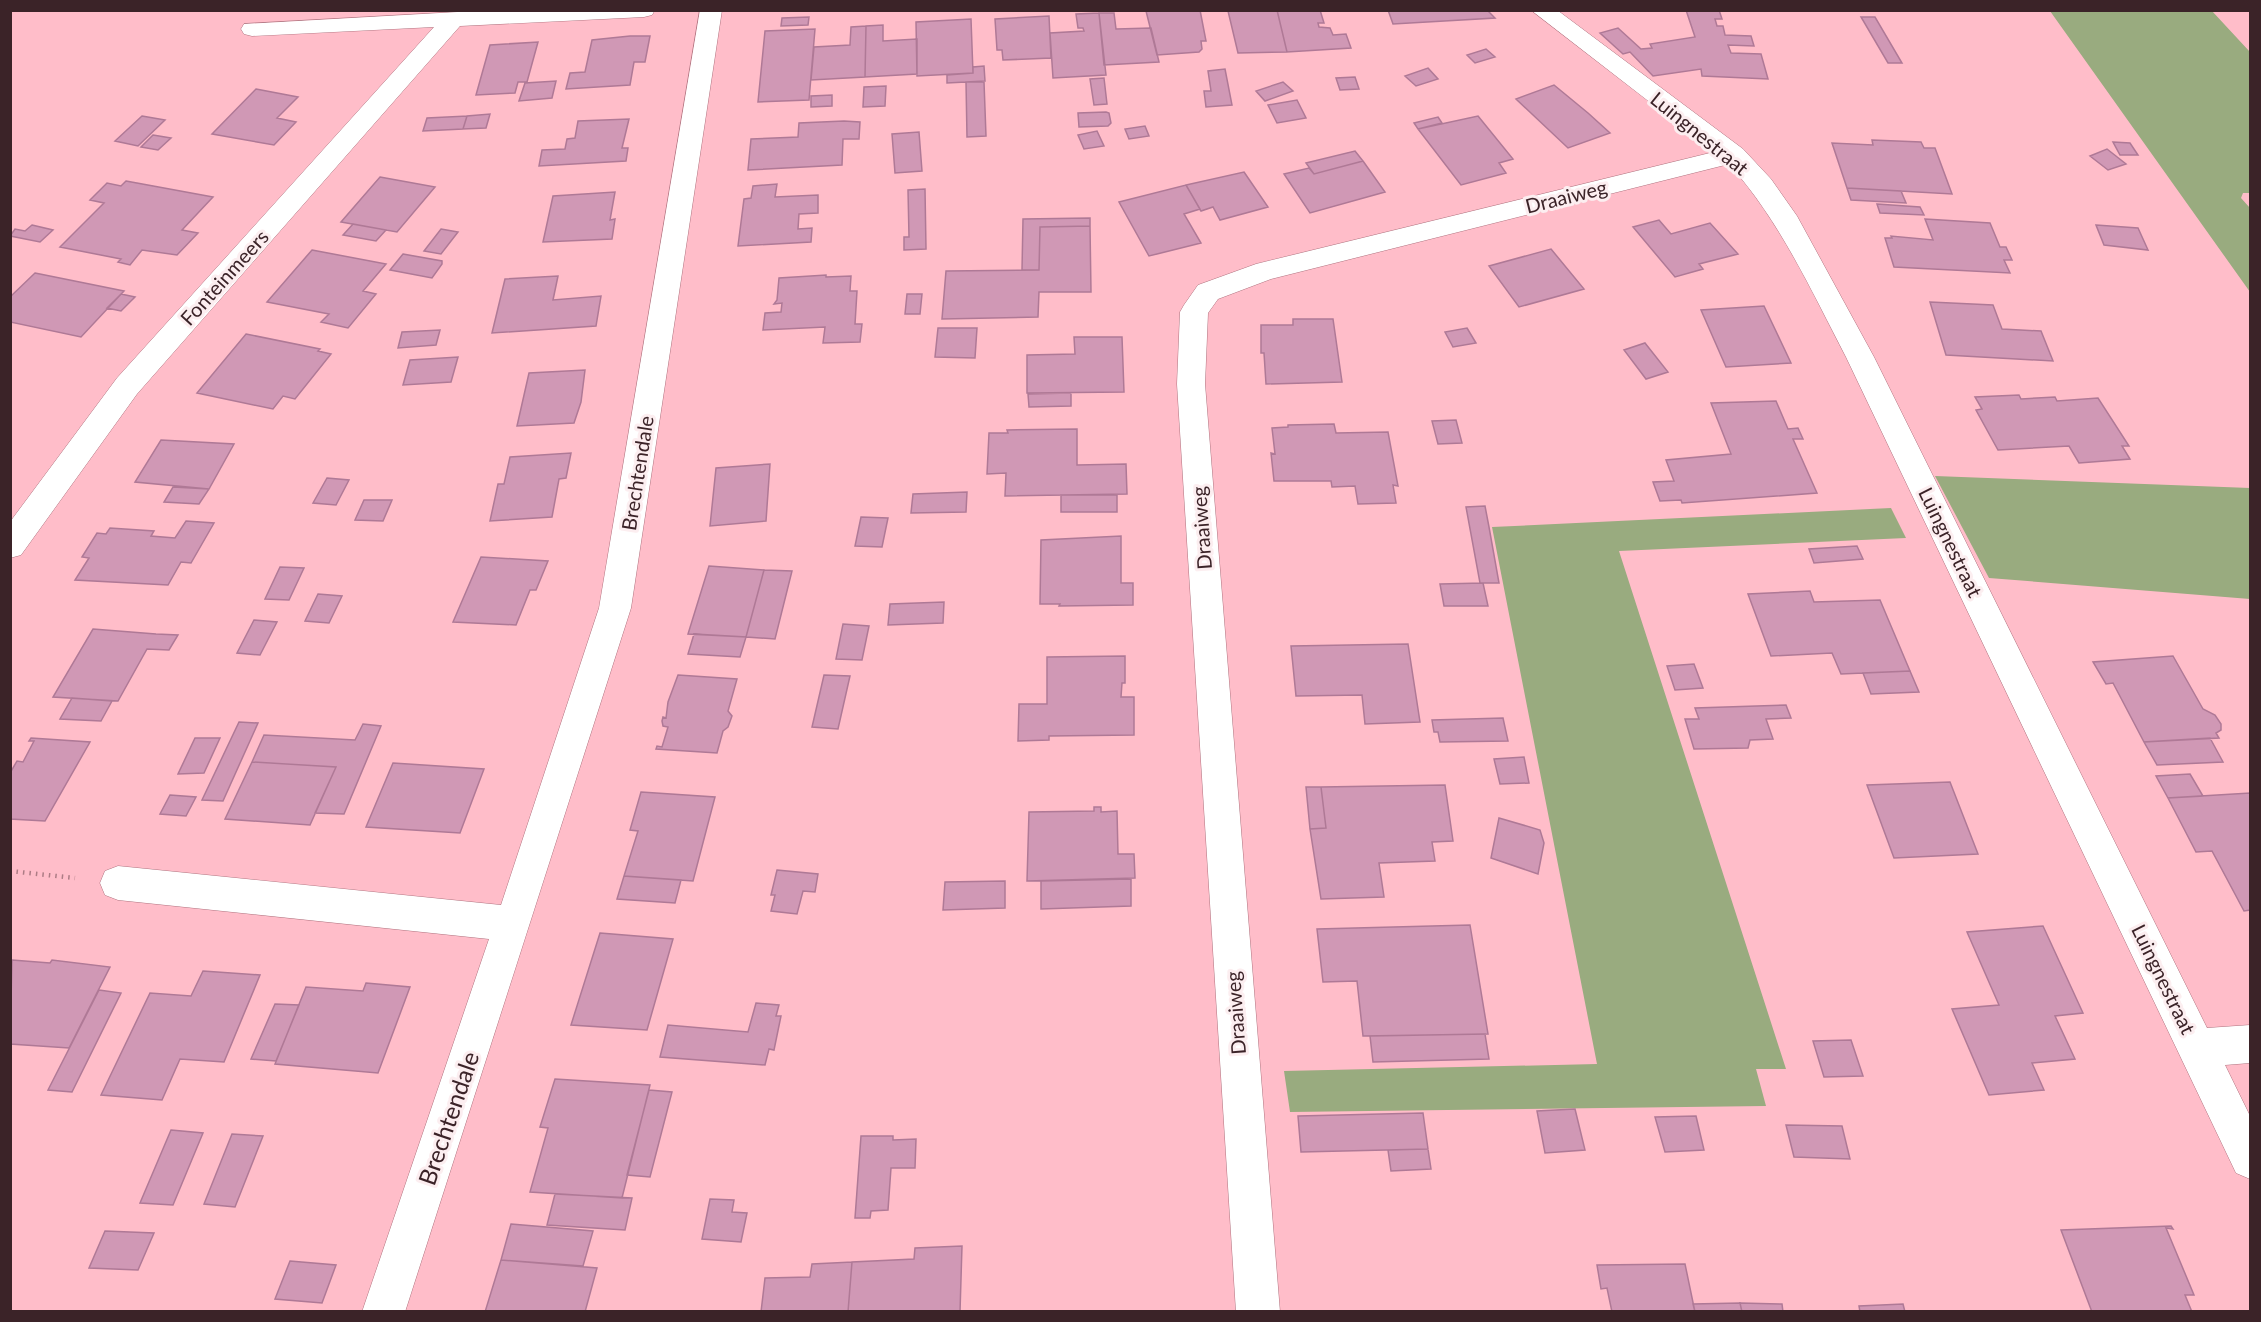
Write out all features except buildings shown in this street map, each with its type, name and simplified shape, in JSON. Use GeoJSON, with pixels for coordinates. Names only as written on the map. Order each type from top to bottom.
{"type":"FeatureCollection","features":[{"type":"Feature","properties":{"kind":"street"},"geometry":{"type":"LineString","coordinates":[[252,29],[644,10]]}},
{"type":"Feature","properties":{"kind":"street","name":"Brechtendale"},"geometry":{"type":"LineString","coordinates":[[383,1311],[513,924],[615,608],[711,10]]}},
{"type":"Feature","properties":{"kind":"street","name":"Luingnestraat"},"geometry":{"type":"LineString","coordinates":[[1542,10],[1734,155],[1762,184],[1788,222],[1860,357],[2250,1159]]}},
{"type":"Feature","properties":{"kind":"street","name":"Fonteinmeers"},"geometry":{"type":"LineString","coordinates":[[10,546],[127,386],[453,20]]}},
{"type":"Feature","properties":{"kind":"street","name":"Draaiweg"},"geometry":{"type":"LineString","coordinates":[[1258,1311],[1192,396],[1191,335],[1194,312],[1208,292],[1265,271],[1734,155]]}},
{"type":"Feature","properties":{"kind":"street"},"geometry":{"type":"LineString","coordinates":[[118,883],[513,924]]}},
{"type":"Feature","properties":{"kind":"street"},"geometry":{"type":"LineString","coordinates":[[2197,1048],[2250,1044]]}},
{"type":"Feature","properties":{"kind":"path"},"geometry":{"type":"LineString","coordinates":[[10,871],[118,883]]}},
{"type":"Feature","properties":{"kind":"green space"},"geometry":{"type":"Polygon","coordinates":[[[2050,11],[2212,11],[2250,52],[2250,193],[2243,193],[2241,198],[2250,208],[2250,292],[2050,11]]]}},
{"type":"Feature","properties":{"kind":"green space"},"geometry":{"type":"Polygon","coordinates":[[[1935,476],[2250,488],[2250,599],[1989,578],[1935,476]]]}},
{"type":"Feature","properties":{"kind":"green space"},"geometry":{"type":"Polygon","coordinates":[[[1891,508],[1906,538],[1619,551],[1786,1069],[1756,1069],[1766,1106],[1290,1112],[1284,1071],[1597,1064],[1492,527],[1891,508]]]}}]}
